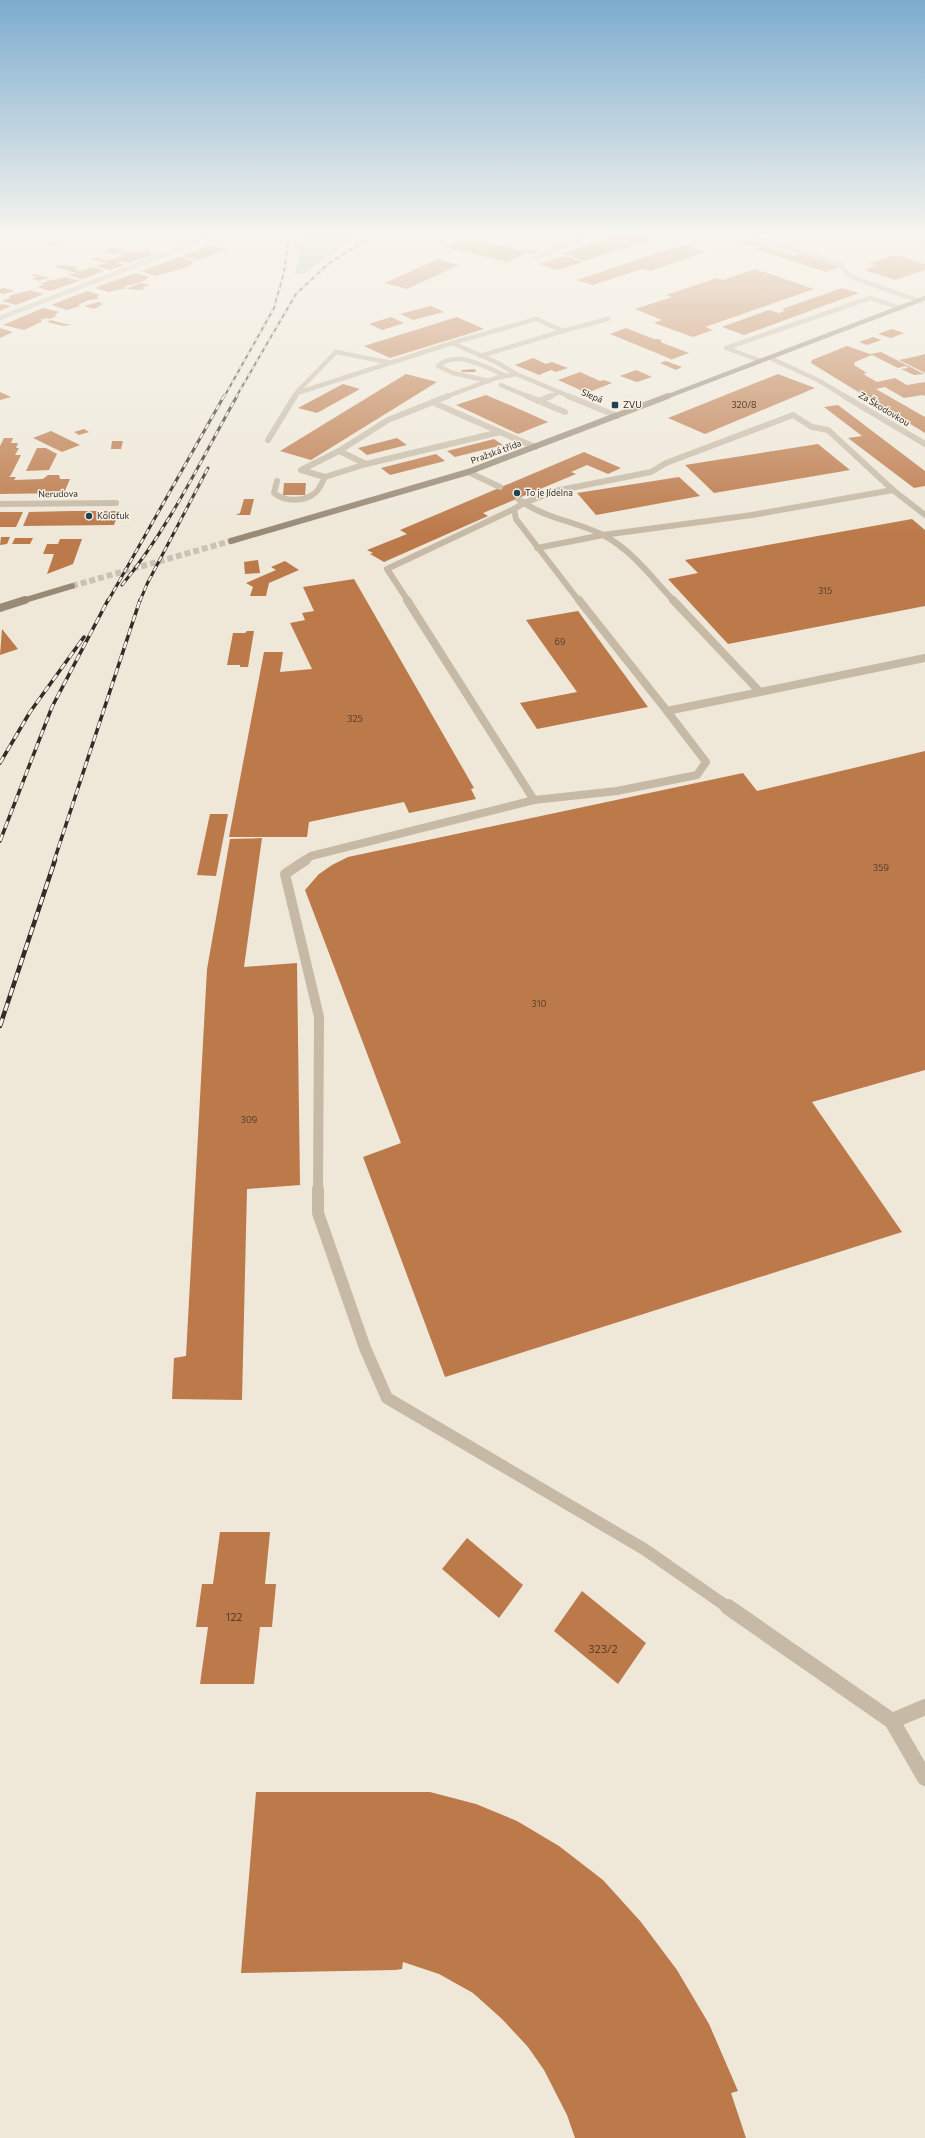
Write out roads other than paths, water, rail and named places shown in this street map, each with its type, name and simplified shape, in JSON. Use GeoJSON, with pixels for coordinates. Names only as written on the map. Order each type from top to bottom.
{"type":"FeatureCollection","features":[{"type":"Feature","properties":{"kind":"street"},"geometry":{"type":"LineString","coordinates":[[297,392],[387,362],[481,335]]}},
{"type":"Feature","properties":{"kind":"street"},"geometry":{"type":"LineString","coordinates":[[480,356],[550,335]]}},
{"type":"Feature","properties":{"kind":"street"},"geometry":{"type":"LineString","coordinates":[[761,361],[726,348],[764,335]]}},
{"type":"Feature","properties":{"kind":"street","name":"Pražská třída"},"geometry":{"type":"LineString","coordinates":[[231,541],[468,472],[830,335]]}},
{"type":"Feature","properties":{"kind":"street"},"geometry":{"type":"LineString","coordinates":[[452,343],[516,374]]}},
{"type":"Feature","properties":{"kind":"street"},"geometry":{"type":"LineString","coordinates":[[268,440],[297,392],[336,352],[387,362]]}},
{"type":"Feature","properties":{"kind":"street","name":"Za Škodovkou"},"geometry":{"type":"LineString","coordinates":[[770,358],[818,380],[925,444]]}},
{"type":"Feature","properties":{"kind":"street"},"geometry":{"type":"LineString","coordinates":[[489,381],[447,373],[440,370],[438,366],[447,360],[463,359],[504,375]]}},
{"type":"Feature","properties":{"kind":"street","name":"Slepá"},"geometry":{"type":"LineString","coordinates":[[325,477],[301,470],[339,451],[388,420],[504,375],[516,374],[617,416]]}},
{"type":"Feature","properties":{"kind":"street"},"geometry":{"type":"LineString","coordinates":[[501,385],[565,412]]}},
{"type":"Feature","properties":{"kind":"street"},"geometry":{"type":"LineString","coordinates":[[538,401],[560,392]]}},
{"type":"Feature","properties":{"kind":"street"},"geometry":{"type":"LineString","coordinates":[[432,402],[535,447]]}},
{"type":"Feature","properties":{"kind":"street"},"geometry":{"type":"LineString","coordinates":[[534,800],[387,569],[514,509],[520,501],[571,487],[608,482],[660,470],[666,463],[793,415],[812,427],[828,430],[893,490],[925,515]]}},
{"type":"Feature","properties":{"kind":"street"},"geometry":{"type":"LineString","coordinates":[[277,481],[274,493],[277,497],[291,500],[315,493],[325,477],[366,464],[500,432]]}},
{"type":"Feature","properties":{"kind":"street"},"geometry":{"type":"LineString","coordinates":[[339,451],[366,464]]}},
{"type":"Feature","properties":{"kind":"street"},"geometry":{"type":"LineString","coordinates":[[468,472],[500,487]]}},
{"type":"Feature","properties":{"kind":"street"},"geometry":{"type":"LineString","coordinates":[[537,548],[603,535],[752,515],[893,490]]}},
{"type":"Feature","properties":{"kind":"street"},"geometry":{"type":"LineString","coordinates":[[520,501],[545,515],[603,535],[624,548],[760,692]]}},
{"type":"Feature","properties":{"kind":"street","name":"Nerudova"},"geometry":{"type":"LineString","coordinates":[[0,504],[116,503]]}},
{"type":"Feature","properties":{"kind":"street"},"geometry":{"type":"LineString","coordinates":[[514,509],[516,519],[537,548],[706,762],[697,775],[617,791],[534,800],[311,856],[285,874],[320,1017],[318,1213],[365,1348],[387,1398],[644,1549],[892,1721],[925,1778]]}},
{"type":"Feature","properties":{"kind":"street"},"geometry":{"type":"LineString","coordinates":[[0,608],[72,586]]}},
{"type":"Feature","properties":{"kind":"street"},"geometry":{"type":"LineString","coordinates":[[667,711],[925,658]]}},
{"type":"Feature","properties":{"kind":"street"},"geometry":{"type":"LineString","coordinates":[[892,1721],[925,1707]]}},
{"type":"Feature","properties":{"kind":"tunnel"},"geometry":{"type":"LineString","coordinates":[[72,586],[231,541]]}},
{"type":"Feature","properties":{"kind":"railway"},"geometry":{"type":"LineString","coordinates":[[224,397],[259,335]]}},
{"type":"Feature","properties":{"kind":"railway"},"geometry":{"type":"LineString","coordinates":[[236,397],[272,335]]}},
{"type":"Feature","properties":{"kind":"railway"},"geometry":{"type":"LineString","coordinates":[[108,601],[224,396]]}},
{"type":"Feature","properties":{"kind":"railway"},"geometry":{"type":"LineString","coordinates":[[122,585],[139,563],[170,517],[237,396]]}},
{"type":"Feature","properties":{"kind":"railway"},"geometry":{"type":"LineString","coordinates":[[140,601],[147,584],[208,468]]}},
{"type":"Feature","properties":{"kind":"railway"},"geometry":{"type":"LineString","coordinates":[[0,841],[52,707],[108,600]]}},
{"type":"Feature","properties":{"kind":"railway"},"geometry":{"type":"LineString","coordinates":[[54,861],[140,600]]}},
{"type":"Feature","properties":{"kind":"railway"},"geometry":{"type":"LineString","coordinates":[[0,763],[30,712],[84,637]]}},
{"type":"Feature","properties":{"kind":"railway"},"geometry":{"type":"LineString","coordinates":[[0,1026],[55,860]]}},
{"type":"Feature","properties":{"kind":"place","name":"ZVU"},"geometry":{"type":"Point","coordinates":[615,405]}},
{"type":"Feature","properties":{"kind":"place","name":"To je Jídelna"},"geometry":{"type":"Point","coordinates":[517,493]}},
{"type":"Feature","properties":{"kind":"place","name":"Koloťuk"},"geometry":{"type":"Point","coordinates":[89,516]}}]}
